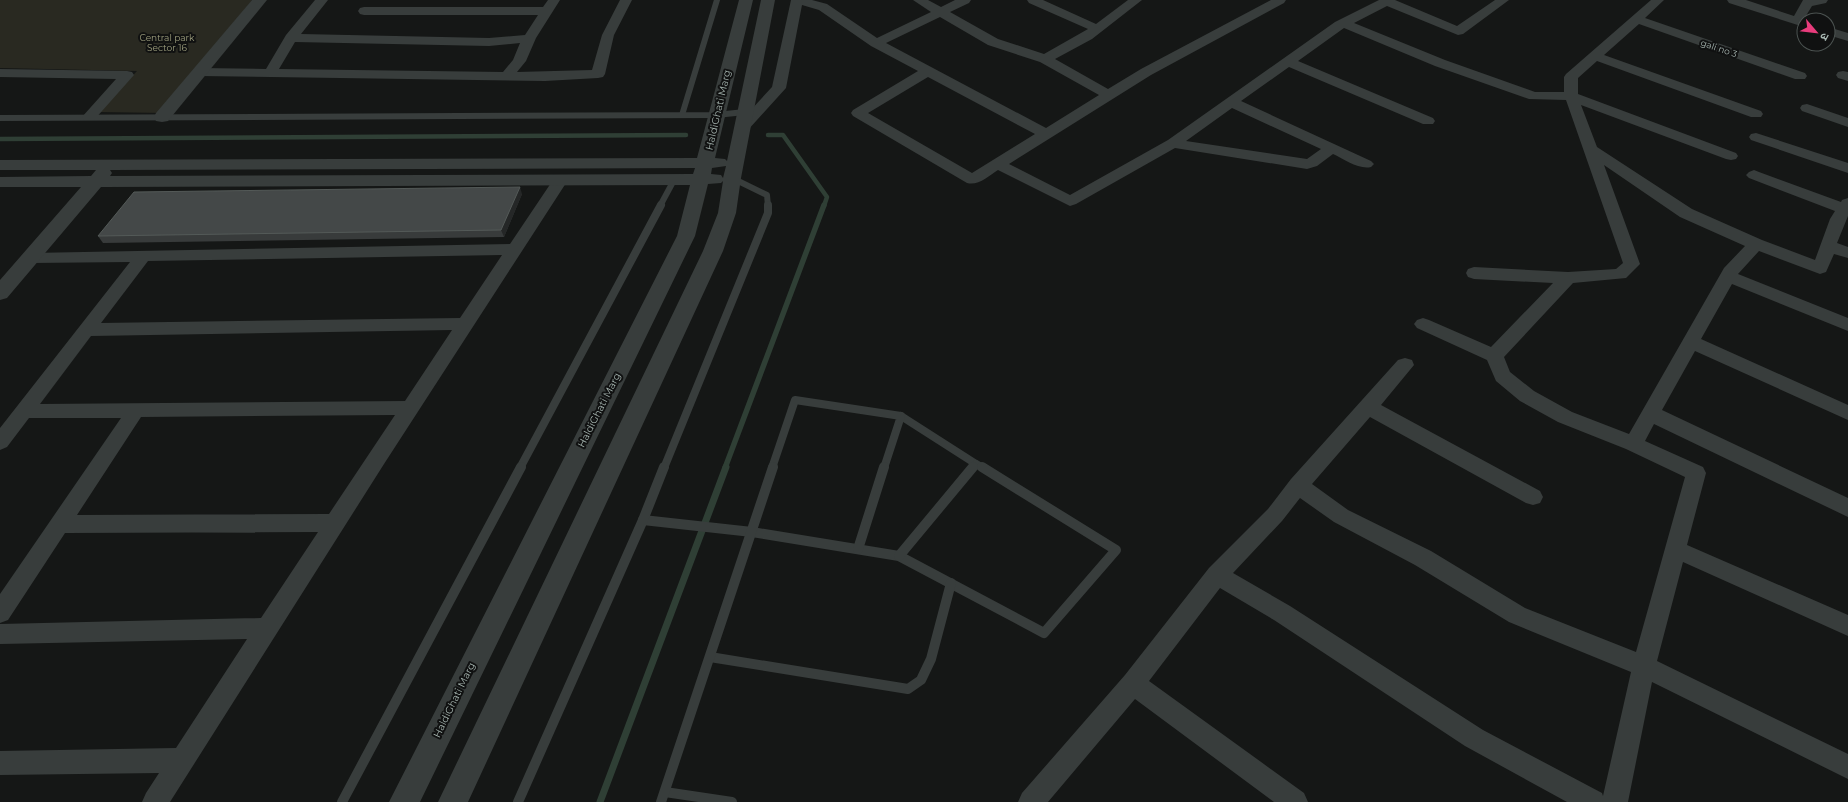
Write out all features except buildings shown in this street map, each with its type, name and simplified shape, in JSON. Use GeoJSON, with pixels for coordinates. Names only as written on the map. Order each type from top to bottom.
{"type":"FeatureCollection","features":[{"type":"Feature","properties":{"kind":"street"},"geometry":{"type":"LineString","coordinates":[[162,117],[260,0]]}},
{"type":"Feature","properties":{"kind":"street"},"geometry":{"type":"LineString","coordinates":[[270,72],[291,38],[322,0]]}},
{"type":"Feature","properties":{"kind":"street"},"geometry":{"type":"LineString","coordinates":[[341,39],[372,0]]}},
{"type":"Feature","properties":{"kind":"street"},"geometry":{"type":"LineString","coordinates":[[508,76],[519,61],[529,38],[554,0]]}},
{"type":"Feature","properties":{"kind":"street"},"geometry":{"type":"LineString","coordinates":[[200,72],[545,77],[598,74],[608,35],[626,0]]}},
{"type":"Feature","properties":{"kind":"street","name":"HaldiGhati Marg"},"geometry":{"type":"LineString","coordinates":[[404,802],[686,236],[746,0]]}},
{"type":"Feature","properties":{"kind":"street"},"geometry":{"type":"LineString","coordinates":[[453,802],[713,251],[727,213],[733,170],[768,0]]}},
{"type":"Feature","properties":{"kind":"street"},"geometry":{"type":"LineString","coordinates":[[919,0],[941,11],[993,42],[1045,59],[1108,95]]}},
{"type":"Feature","properties":{"kind":"street"},"geometry":{"type":"LineString","coordinates":[[876,43],[965,0]]}},
{"type":"Feature","properties":{"kind":"street"},"geometry":{"type":"LineString","coordinates":[[1033,0],[1097,29]]}},
{"type":"Feature","properties":{"kind":"street"},"geometry":{"type":"LineString","coordinates":[[1045,59],[1087,36],[1136,0]]}},
{"type":"Feature","properties":{"kind":"street"},"geometry":{"type":"LineString","coordinates":[[928,71],[858,113],[972,180],[1146,72],[1280,0]]}},
{"type":"Feature","properties":{"kind":"street"},"geometry":{"type":"LineString","coordinates":[[1483,0],[1500,2]]}},
{"type":"Feature","properties":{"kind":"street"},"geometry":{"type":"LineString","coordinates":[[1474,273],[1568,278],[1620,274],[1632,264],[1571,96],[1571,77],[1658,0]]}},
{"type":"Feature","properties":{"kind":"street"},"geometry":{"type":"LineString","coordinates":[[1733,0],[1796,21]]}},
{"type":"Feature","properties":{"kind":"street"},"geometry":{"type":"LineString","coordinates":[[1804,12],[1807,3],[1822,0]]}},
{"type":"Feature","properties":{"kind":"street"},"geometry":{"type":"LineString","coordinates":[[744,120],[778,88],[801,1],[823,7],[876,43],[1046,134]]}},
{"type":"Feature","properties":{"kind":"street"},"geometry":{"type":"LineString","coordinates":[[998,164],[1070,201],[1173,143],[1344,23],[1385,1],[1458,31],[1500,2]]}},
{"type":"Feature","properties":{"kind":"street"},"geometry":{"type":"LineString","coordinates":[[364,11],[418,5],[546,11]]}},
{"type":"Feature","properties":{"kind":"street","name":"gali no 3"},"geometry":{"type":"LineString","coordinates":[[1637,19],[1800,76]]}},
{"type":"Feature","properties":{"kind":"street"},"geometry":{"type":"LineString","coordinates":[[1344,23],[1440,63],[1534,96],[1571,96],[1731,156]]}},
{"type":"Feature","properties":{"kind":"street"},"geometry":{"type":"LineString","coordinates":[[1836,33],[1848,37]]}},
{"type":"Feature","properties":{"kind":"street"},"geometry":{"type":"LineString","coordinates":[[291,38],[489,42],[529,38]]}},
{"type":"Feature","properties":{"kind":"street"},"geometry":{"type":"LineString","coordinates":[[1595,56],[1756,114]]}},
{"type":"Feature","properties":{"kind":"street"},"geometry":{"type":"LineString","coordinates":[[1288,62],[1428,122]]}},
{"type":"Feature","properties":{"kind":"street"},"geometry":{"type":"LineString","coordinates":[[0,73],[127,75],[89,117]]}},
{"type":"Feature","properties":{"kind":"street"},"geometry":{"type":"LineString","coordinates":[[1232,102],[1366,164]]}},
{"type":"Feature","properties":{"kind":"street"},"geometry":{"type":"LineString","coordinates":[[1807,108],[1848,123]]}},
{"type":"Feature","properties":{"kind":"street"},"geometry":{"type":"LineString","coordinates":[[1756,137],[1848,168]]}},
{"type":"Feature","properties":{"kind":"street"},"geometry":{"type":"LineString","coordinates":[[1173,143],[1307,164],[1312,163],[1331,148]]}},
{"type":"Feature","properties":{"kind":"street"},"geometry":{"type":"LineString","coordinates":[[1590,149],[1686,213],[1756,244],[1820,268],[1838,219],[1846,206],[1754,175]]}},
{"type":"Feature","properties":{"kind":"street"},"geometry":{"type":"LineString","coordinates":[[0,165],[110,164],[703,171],[733,170]]}},
{"type":"Feature","properties":{"kind":"street"},"geometry":{"type":"LineString","coordinates":[[0,293],[97,182],[110,164]]}},
{"type":"Feature","properties":{"kind":"street"},"geometry":{"type":"LineString","coordinates":[[0,182],[674,180],[703,171]]}},
{"type":"Feature","properties":{"kind":"street"},"geometry":{"type":"LineString","coordinates":[[155,802],[334,523],[560,180]]}},
{"type":"Feature","properties":{"kind":"street"},"geometry":{"type":"LineString","coordinates":[[1633,444],[1728,276],[1756,244]]}},
{"type":"Feature","properties":{"kind":"street"},"geometry":{"type":"LineString","coordinates":[[1829,246],[1848,253]]}},
{"type":"Feature","properties":{"kind":"street"},"geometry":{"type":"LineString","coordinates":[[31,258],[514,249]]}},
{"type":"Feature","properties":{"kind":"street"},"geometry":{"type":"LineString","coordinates":[[0,442],[143,256]]}},
{"type":"Feature","properties":{"kind":"street"},"geometry":{"type":"LineString","coordinates":[[1728,276],[1848,325]]}},
{"type":"Feature","properties":{"kind":"street"},"geometry":{"type":"LineString","coordinates":[[1494,356],[1568,278]]}},
{"type":"Feature","properties":{"kind":"street"},"geometry":{"type":"LineString","coordinates":[[86,330],[465,324]]}},
{"type":"Feature","properties":{"kind":"street"},"geometry":{"type":"LineString","coordinates":[[1422,324],[1494,356],[1503,376],[1527,396],[1565,417],[1633,444],[1696,473],[1644,666],[1615,802]]}},
{"type":"Feature","properties":{"kind":"street"},"geometry":{"type":"LineString","coordinates":[[1691,342],[1848,413]]}},
{"type":"Feature","properties":{"kind":"street"},"geometry":{"type":"LineString","coordinates":[[1032,802],[1133,683],[1217,575],[1275,515],[1298,485],[1405,365]]}},
{"type":"Feature","properties":{"kind":"street"},"geometry":{"type":"LineString","coordinates":[[1368,406],[1533,497]]}},
{"type":"Feature","properties":{"kind":"street"},"geometry":{"type":"LineString","coordinates":[[24,411],[410,408]]}},
{"type":"Feature","properties":{"kind":"street"},"geometry":{"type":"LineString","coordinates":[[0,613],[136,410]]}},
{"type":"Feature","properties":{"kind":"street"},"geometry":{"type":"LineString","coordinates":[[1650,413],[1848,508]]}},
{"type":"Feature","properties":{"kind":"street"},"geometry":{"type":"LineString","coordinates":[[1298,485],[1341,516],[1423,558],[1517,615],[1644,666],[1848,767]]}},
{"type":"Feature","properties":{"kind":"street"},"geometry":{"type":"LineString","coordinates":[[60,524],[334,523]]}},
{"type":"Feature","properties":{"kind":"street"},"geometry":{"type":"LineString","coordinates":[[1675,550],[1848,626]]}},
{"type":"Feature","properties":{"kind":"street"},"geometry":{"type":"LineString","coordinates":[[1217,575],[1282,613],[1474,738],[1593,802]]}},
{"type":"Feature","properties":{"kind":"street"},"geometry":{"type":"LineString","coordinates":[[0,634],[267,628]]}},
{"type":"Feature","properties":{"kind":"street"},"geometry":{"type":"LineString","coordinates":[[1133,683],[1295,802]]}},
{"type":"Feature","properties":{"kind":"street"},"geometry":{"type":"LineString","coordinates":[[0,763],[182,760]]}},
{"type":"Feature","properties":{"kind":"lane"},"geometry":{"type":"LineString","coordinates":[[682,115],[717,0]]}},
{"type":"Feature","properties":{"kind":"lane"},"geometry":{"type":"LineString","coordinates":[[0,118],[716,115],[744,120]]}},
{"type":"Feature","properties":{"kind":"lane"},"geometry":{"type":"LineString","coordinates":[[518,802],[643,520],[768,213],[767,195],[733,170]]}},
{"type":"Feature","properties":{"kind":"lane"},"geometry":{"type":"LineString","coordinates":[[342,802],[674,180]]}},
{"type":"Feature","properties":{"kind":"lane"},"geometry":{"type":"LineString","coordinates":[[643,520],[752,532],[899,556],[1044,633],[1116,550],[901,416],[795,400],[752,532],[663,797],[732,802]]}},
{"type":"Feature","properties":{"kind":"lane"},"geometry":{"type":"LineString","coordinates":[[858,549],[901,416]]}},
{"type":"Feature","properties":{"kind":"lane"},"geometry":{"type":"LineString","coordinates":[[899,556],[976,464]]}},
{"type":"Feature","properties":{"kind":"lane"},"geometry":{"type":"LineString","coordinates":[[710,657],[908,689],[921,680],[931,659],[951,583]]}},
{"type":"Feature","properties":{"kind":"green space","name":"Central park Sector 16"},"geometry":{"type":"Polygon","coordinates":[[[0,0],[252,0],[165,113],[99,112],[137,71],[0,68],[0,0]]]}},
{"type":"Feature","properties":{"kind":"waterway"},"geometry":{"type":"LineString","coordinates":[[0,139],[686,135]]}},
{"type":"Feature","properties":{"kind":"waterway"},"geometry":{"type":"LineString","coordinates":[[768,135],[783,135],[827,197],[824,206]]}},
{"type":"Feature","properties":{"kind":"waterway"},"geometry":{"type":"LineString","coordinates":[[725,468],[824,205]]}},
{"type":"Feature","properties":{"kind":"waterway"},"geometry":{"type":"LineString","coordinates":[[600,802],[726,467]]}}]}
